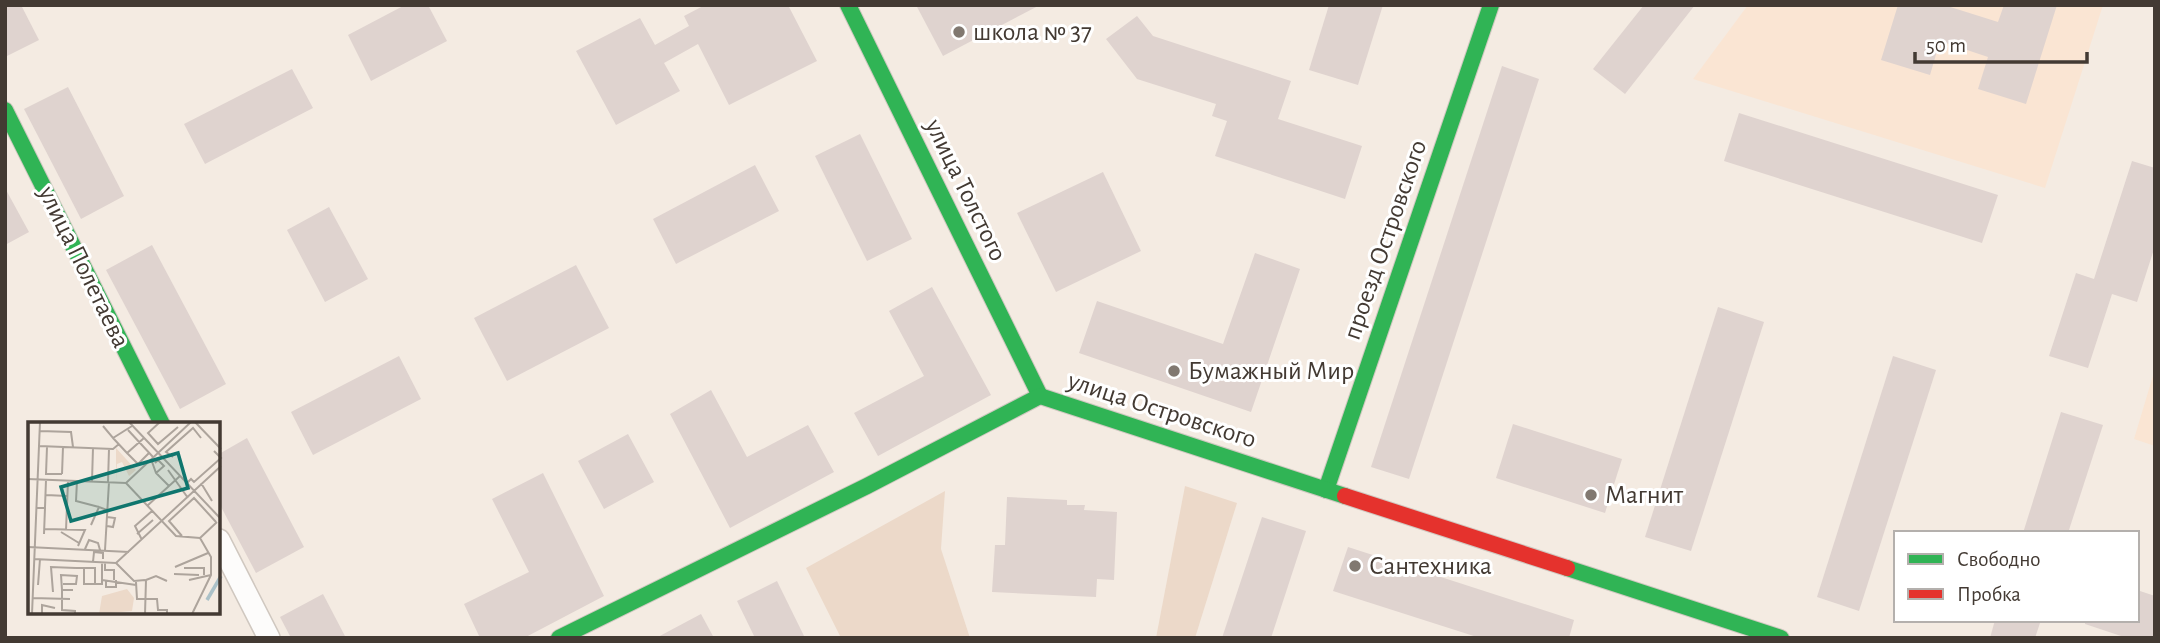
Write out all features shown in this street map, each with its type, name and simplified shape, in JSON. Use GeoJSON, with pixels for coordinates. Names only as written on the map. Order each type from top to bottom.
{"type":"FeatureCollection","features":[{"type":"Feature","properties":{"kind":"street","name":"улица Толстого"},"geometry":{"type":"LineString","coordinates":[[849,5],[1040,396]]}},
{"type":"Feature","properties":{"kind":"street","name":"проезд Островского"},"geometry":{"type":"LineString","coordinates":[[1326,490],[1491,5]]}},
{"type":"Feature","properties":{"kind":"street","name":"улица Полетаева"},"geometry":{"type":"LineString","coordinates":[[5,110],[161,422]]}},
{"type":"Feature","properties":{"kind":"street","name":"улица Островского"},"geometry":{"type":"LineString","coordinates":[[559,638],[867,486],[1040,396],[1781,638]]}},
{"type":"Feature","properties":{"kind":"street"},"geometry":{"type":"LineString","coordinates":[[220,542],[269,638]]}},
{"type":"Feature","properties":{"kind":"shaded area"},"geometry":{"type":"Polygon","coordinates":[[[1748,5],[2103,5],[2045,188],[1693,79],[1748,5]]]}},
{"type":"Feature","properties":{"kind":"shaded area"},"geometry":{"type":"Polygon","coordinates":[[[2155,369],[2155,446],[2134,439],[2155,369]]]}},
{"type":"Feature","properties":{"kind":"shaded area"},"geometry":{"type":"Polygon","coordinates":[[[1185,486],[1237,503],[1195,638],[1156,638],[1185,486]]]}},
{"type":"Feature","properties":{"kind":"shaded area"},"geometry":{"type":"Polygon","coordinates":[[[945,491],[941,549],[970,638],[841,638],[806,568],[945,491]]]}},
{"type":"Feature","properties":{"kind":"building"},"geometry":{"type":"Polygon","coordinates":[[[5,5],[21,5],[39,40],[5,57],[5,5]]]}},
{"type":"Feature","properties":{"kind":"building"},"geometry":{"type":"Polygon","coordinates":[[[405,5],[428,5],[447,41],[371,81],[348,35],[405,5]]]}},
{"type":"Feature","properties":{"kind":"building"},"geometry":{"type":"Polygon","coordinates":[[[705,5],[788,5],[817,61],[729,105],[698,44],[664,63],[680,91],[616,125],[576,51],[640,18],[655,45],[689,26],[684,16],[705,5]]]}},
{"type":"Feature","properties":{"kind":"building","name":"школа № 37"},"geometry":{"type":"Polygon","coordinates":[[[916,5],[1040,5],[943,56],[916,5]]]}},
{"type":"Feature","properties":{"kind":"building"},"geometry":{"type":"Polygon","coordinates":[[[1329,5],[1383,5],[1358,85],[1309,70],[1329,5]]]}},
{"type":"Feature","properties":{"kind":"building"},"geometry":{"type":"Polygon","coordinates":[[[1644,5],[1695,5],[1625,94],[1593,69],[1644,5]]]}},
{"type":"Feature","properties":{"kind":"building"},"geometry":{"type":"Polygon","coordinates":[[[1898,5],[1944,5],[1998,22],[2004,5],[2057,5],[2026,104],[1978,89],[1988,57],[1940,41],[1930,75],[1881,60],[1898,5]]]}},
{"type":"Feature","properties":{"kind":"building"},"geometry":{"type":"Polygon","coordinates":[[[1137,16],[1153,36],[1291,81],[1278,119],[1362,146],[1345,199],[1215,156],[1227,121],[1212,116],[1216,104],[1137,79],[1106,39],[1137,16]]]}},
{"type":"Feature","properties":{"kind":"building"},"geometry":{"type":"Polygon","coordinates":[[[1502,66],[1539,79],[1409,479],[1371,467],[1502,66]]]}},
{"type":"Feature","properties":{"kind":"building"},"geometry":{"type":"Polygon","coordinates":[[[292,69],[313,108],[205,164],[184,124],[292,69]]]}},
{"type":"Feature","properties":{"kind":"building"},"geometry":{"type":"Polygon","coordinates":[[[68,87],[124,196],[81,219],[24,109],[68,87]]]}},
{"type":"Feature","properties":{"kind":"building"},"geometry":{"type":"Polygon","coordinates":[[[1739,113],[1998,195],[1982,243],[1724,161],[1739,113]]]}},
{"type":"Feature","properties":{"kind":"building"},"geometry":{"type":"Polygon","coordinates":[[[860,134],[912,239],[867,261],[815,156],[860,134]]]}},
{"type":"Feature","properties":{"kind":"building"},"geometry":{"type":"Polygon","coordinates":[[[2132,161],[2155,168],[2155,246],[2137,302],[2112,294],[2088,368],[2049,356],[2076,273],[2094,279],[2132,161]]]}},
{"type":"Feature","properties":{"kind":"building"},"geometry":{"type":"Polygon","coordinates":[[[755,165],[779,211],[676,264],[653,219],[755,165]]]}},
{"type":"Feature","properties":{"kind":"building"},"geometry":{"type":"Polygon","coordinates":[[[1103,172],[1141,251],[1056,292],[1017,213],[1103,172]]]}},
{"type":"Feature","properties":{"kind":"building"},"geometry":{"type":"Polygon","coordinates":[[[5,188],[29,232],[5,245],[5,188]]]}},
{"type":"Feature","properties":{"kind":"building"},"geometry":{"type":"Polygon","coordinates":[[[329,207],[368,279],[325,302],[287,230],[329,207]]]}},
{"type":"Feature","properties":{"kind":"building"},"geometry":{"type":"Polygon","coordinates":[[[152,245],[226,384],[180,409],[106,270],[152,245]]]}},
{"type":"Feature","properties":{"kind":"building"},"geometry":{"type":"Polygon","coordinates":[[[1255,253],[1300,269],[1251,412],[1079,353],[1097,301],[1223,344],[1255,253]]]}},
{"type":"Feature","properties":{"kind":"building"},"geometry":{"type":"Polygon","coordinates":[[[576,265],[609,328],[507,381],[474,318],[576,265]]]}},
{"type":"Feature","properties":{"kind":"building"},"geometry":{"type":"Polygon","coordinates":[[[932,287],[991,395],[878,456],[854,413],[924,376],[889,311],[932,287]]]}},
{"type":"Feature","properties":{"kind":"building"},"geometry":{"type":"Polygon","coordinates":[[[1718,307],[1764,322],[1691,551],[1645,537],[1718,307]]]}},
{"type":"Feature","properties":{"kind":"building"},"geometry":{"type":"Polygon","coordinates":[[[399,356],[421,399],[313,455],[291,412],[399,356]]]}},
{"type":"Feature","properties":{"kind":"building"},"geometry":{"type":"Polygon","coordinates":[[[1893,356],[1936,370],[1859,611],[1817,597],[1893,356]]]}},
{"type":"Feature","properties":{"kind":"building"},"geometry":{"type":"Polygon","coordinates":[[[711,390],[747,457],[808,425],[834,472],[730,528],[670,414],[711,390]]]}},
{"type":"Feature","properties":{"kind":"building"},"geometry":{"type":"Polygon","coordinates":[[[2061,412],[2103,425],[2069,531],[2024,531],[2061,412]]]}},
{"type":"Feature","properties":{"kind":"building"},"geometry":{"type":"Polygon","coordinates":[[[1513,424],[1622,459],[1605,513],[1496,478],[1513,424]]]}},
{"type":"Feature","properties":{"kind":"building"},"geometry":{"type":"Polygon","coordinates":[[[628,434],[654,482],[604,509],[578,461],[628,434]]]}},
{"type":"Feature","properties":{"kind":"building"},"geometry":{"type":"Polygon","coordinates":[[[247,438],[304,547],[256,573],[220,505],[220,453],[247,438]]]}},
{"type":"Feature","properties":{"kind":"building"},"geometry":{"type":"Polygon","coordinates":[[[543,473],[604,596],[524,638],[480,638],[464,604],[529,572],[492,499],[543,473]]]}},
{"type":"Feature","properties":{"kind":"building"},"geometry":{"type":"Polygon","coordinates":[[[1007,497],[1067,500],[1067,505],[1085,505],[1084,510],[1117,512],[1114,580],[1097,579],[1096,597],[992,592],[995,545],[1005,545],[1007,497]]]}},
{"type":"Feature","properties":{"kind":"building"},"geometry":{"type":"Polygon","coordinates":[[[1262,517],[1306,531],[1271,638],[1222,638],[1262,517]]]}},
{"type":"Feature","properties":{"kind":"building"},"geometry":{"type":"Polygon","coordinates":[[[1348,547],[1574,620],[1569,638],[1480,638],[1333,591],[1348,547]]]}},
{"type":"Feature","properties":{"kind":"building"},"geometry":{"type":"Polygon","coordinates":[[[777,581],[805,638],[755,638],[737,601],[777,581]]]}},
{"type":"Feature","properties":{"kind":"building"},"geometry":{"type":"Polygon","coordinates":[[[2139,591],[2155,596],[2155,638],[2127,638],[2085,624],[2139,622],[2139,591]]]}},
{"type":"Feature","properties":{"kind":"building"},"geometry":{"type":"Polygon","coordinates":[[[323,594],[346,638],[291,638],[280,617],[323,594]]]}},
{"type":"Feature","properties":{"kind":"building"},"geometry":{"type":"Polygon","coordinates":[[[701,614],[714,638],[656,638],[701,614]]]}},
{"type":"Feature","properties":{"kind":"building"},"geometry":{"type":"Polygon","coordinates":[[[1994,622],[2040,622],[2035,638],[1990,638],[1994,622]]]}},
{"type":"Feature","properties":{"kind":"traffic: fast"},"geometry":{"type":"LineString","coordinates":[[848,5],[1040,396]]}},
{"type":"Feature","properties":{"kind":"traffic: fast"},"geometry":{"type":"LineString","coordinates":[[1326,490],[1491,5]]}},
{"type":"Feature","properties":{"kind":"traffic: fast"},"geometry":{"type":"LineString","coordinates":[[5,110],[161,422]]}},
{"type":"Feature","properties":{"kind":"traffic: fast"},"geometry":{"type":"LineString","coordinates":[[559,638],[867,486],[1040,396],[1345,496]]}},
{"type":"Feature","properties":{"kind":"traffic: fast"},"geometry":{"type":"LineString","coordinates":[[1567,568],[1781,638]]}},
{"type":"Feature","properties":{"kind":"traffic: jam"},"geometry":{"type":"LineString","coordinates":[[1345,496],[1567,568]]}},
{"type":"Feature","properties":{"kind":"place","name":"школа № 37"},"geometry":{"type":"Point","coordinates":[959,32]}},
{"type":"Feature","properties":{"kind":"place","name":"Бумажный Мир"},"geometry":{"type":"Point","coordinates":[1174,371]}},
{"type":"Feature","properties":{"kind":"place","name":"Магнит"},"geometry":{"type":"Point","coordinates":[1591,495]}},
{"type":"Feature","properties":{"kind":"place","name":"Сантехника"},"geometry":{"type":"Point","coordinates":[1355,566]}}]}
